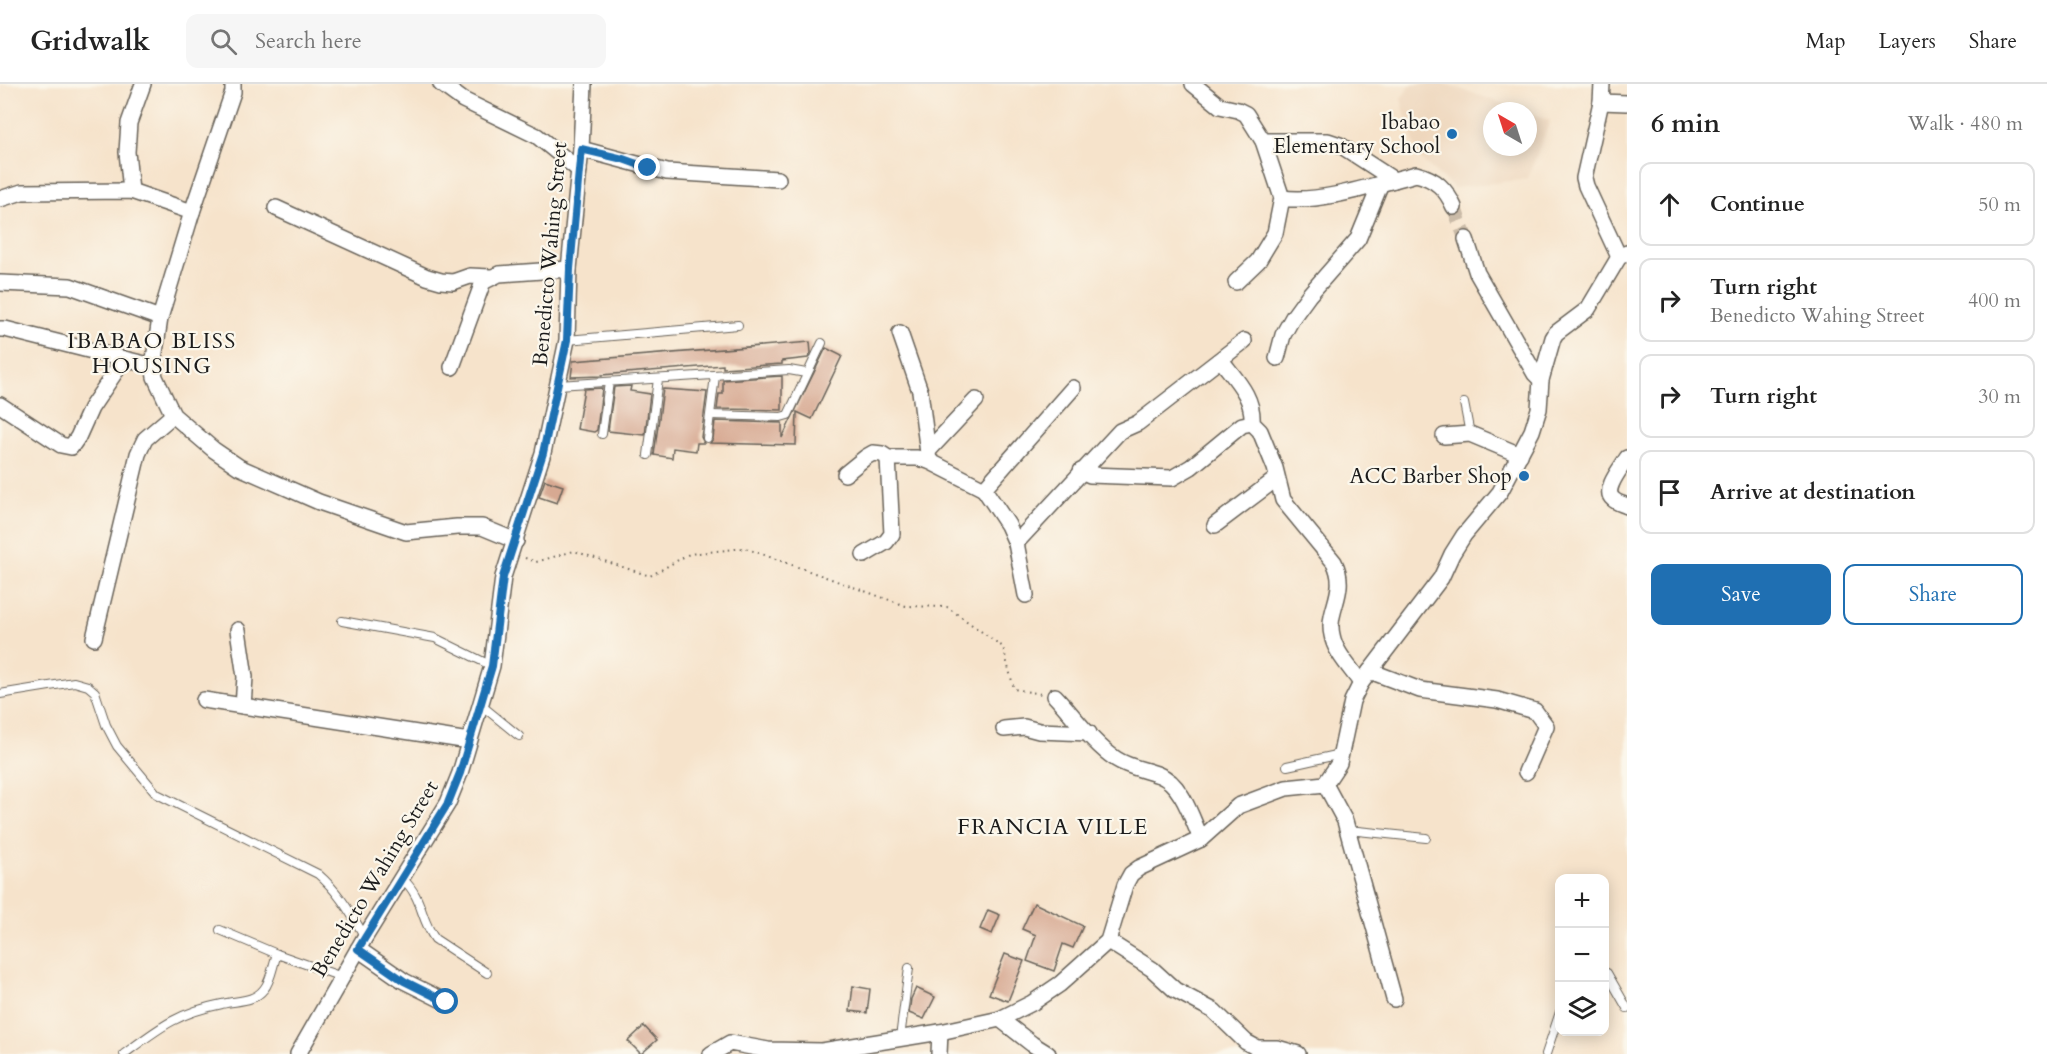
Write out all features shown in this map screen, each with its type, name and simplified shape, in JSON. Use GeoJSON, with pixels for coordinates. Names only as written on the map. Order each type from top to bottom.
{"type":"FeatureCollection","features":[{"type":"Feature","properties":{"kind":"street"},"geometry":{"type":"LineString","coordinates":[[131,190],[127,152],[129,123],[143,84]]}},
{"type":"Feature","properties":{"kind":"street"},"geometry":{"type":"LineString","coordinates":[[233,84],[233,92],[192,212],[160,318],[153,366],[155,377],[173,415],[214,450],[239,467],[319,502],[406,532],[482,527],[513,547]]}},
{"type":"Feature","properties":{"kind":"street"},"geometry":{"type":"LineString","coordinates":[[441,84],[464,100],[537,136],[579,170]]}},
{"type":"Feature","properties":{"kind":"street","name":"Benedicto Wahing Street"},"geometry":{"type":"LineString","coordinates":[[298,1054],[362,943],[448,803],[481,705],[492,666],[503,577],[543,453],[567,340],[584,84]]}},
{"type":"Feature","properties":{"kind":"street"},"geometry":{"type":"LineString","coordinates":[[1193,84],[1220,106],[1246,114],[1263,141],[1282,198],[1275,233],[1258,261],[1236,282]]}},
{"type":"Feature","properties":{"kind":"street"},"geometry":{"type":"LineString","coordinates":[[711,1054],[730,1043],[768,1050],[822,1051],[940,1032],[1000,1019],[1032,1003],[1060,984],[1108,941],[1125,885],[1131,874],[1139,867],[1201,839],[1238,806],[1286,788],[1325,784],[1339,764],[1352,701],[1366,677],[1441,578],[1464,535],[1500,492],[1520,455],[1532,431],[1539,409],[1541,380],[1556,333],[1588,309],[1623,255],[1586,186],[1584,178],[1601,102],[1602,84]]}},
{"type":"Feature","properties":{"kind":"street"},"geometry":{"type":"LineString","coordinates":[[1601,102],[1627,103]]}},
{"type":"Feature","properties":{"kind":"street"},"geometry":{"type":"LineString","coordinates":[[1263,141],[1312,140],[1334,143],[1340,145],[1387,182]]}},
{"type":"Feature","properties":{"kind":"street"},"geometry":{"type":"LineString","coordinates":[[581,149],[667,172],[778,179]]}},
{"type":"Feature","properties":{"kind":"street"},"geometry":{"type":"LineString","coordinates":[[1282,198],[1306,200],[1416,174],[1428,177],[1442,186],[1454,207]]}},
{"type":"Feature","properties":{"kind":"street"},"geometry":{"type":"LineString","coordinates":[[1277,358],[1283,335],[1309,295],[1358,239],[1387,182]]}},
{"type":"Feature","properties":{"kind":"street"},"geometry":{"type":"LineString","coordinates":[[0,199],[22,192],[131,190],[192,212]]}},
{"type":"Feature","properties":{"kind":"street"},"geometry":{"type":"LineString","coordinates":[[276,208],[427,277],[453,282],[470,276],[490,278]]}},
{"type":"Feature","properties":{"kind":"street"},"geometry":{"type":"LineString","coordinates":[[1466,239],[1477,273],[1535,374],[1541,380]]}},
{"type":"Feature","properties":{"kind":"street"},"geometry":{"type":"LineString","coordinates":[[452,367],[483,282],[499,274],[570,269]]}},
{"type":"Feature","properties":{"kind":"street"},"geometry":{"type":"LineString","coordinates":[[0,283],[70,286],[160,318]]}},
{"type":"Feature","properties":{"kind":"street"},"geometry":{"type":"LineString","coordinates":[[0,329],[153,366]]}},
{"type":"Feature","properties":{"kind":"street"},"geometry":{"type":"LineString","coordinates":[[900,333],[920,391],[929,455]]}},
{"type":"Feature","properties":{"kind":"street"},"geometry":{"type":"LineString","coordinates":[[1016,543],[1120,431],[1138,423],[1244,341]]}},
{"type":"Feature","properties":{"kind":"street"},"geometry":{"type":"LineString","coordinates":[[0,405],[61,445],[71,447],[91,408],[124,359]]}},
{"type":"Feature","properties":{"kind":"street"},"geometry":{"type":"LineString","coordinates":[[1221,360],[1249,398],[1253,412],[1252,423]]}},
{"type":"Feature","properties":{"kind":"street"},"geometry":{"type":"LineString","coordinates":[[984,489],[1073,388]]}},
{"type":"Feature","properties":{"kind":"street"},"geometry":{"type":"LineString","coordinates":[[845,474],[873,453],[882,454],[888,458],[917,458],[929,455],[976,400]]}},
{"type":"Feature","properties":{"kind":"street"},"geometry":{"type":"LineString","coordinates":[[94,639],[138,454],[145,439],[173,415]]}},
{"type":"Feature","properties":{"kind":"street"},"geometry":{"type":"LineString","coordinates":[[1081,471],[1090,475],[1172,478],[1191,467],[1242,425],[1252,423]]}},
{"type":"Feature","properties":{"kind":"street"},"geometry":{"type":"LineString","coordinates":[[1252,423],[1260,431],[1265,442],[1275,468],[1282,500],[1334,562],[1338,570],[1340,579],[1331,632],[1334,645],[1366,677],[1420,690],[1488,699],[1535,711],[1546,726],[1526,772]]}},
{"type":"Feature","properties":{"kind":"street"},"geometry":{"type":"LineString","coordinates":[[1444,436],[1470,434],[1520,455]]}},
{"type":"Feature","properties":{"kind":"street"},"geometry":{"type":"LineString","coordinates":[[929,455],[984,489],[1008,525],[1016,543],[1026,595]]}},
{"type":"Feature","properties":{"kind":"street"},"geometry":{"type":"LineString","coordinates":[[864,555],[886,542],[892,534],[888,458]]}},
{"type":"Feature","properties":{"kind":"street"},"geometry":{"type":"LineString","coordinates":[[1627,458],[1610,488],[1610,495],[1614,500],[1627,506]]}},
{"type":"Feature","properties":{"kind":"street"},"geometry":{"type":"LineString","coordinates":[[1215,525],[1276,479]]}},
{"type":"Feature","properties":{"kind":"street"},"geometry":{"type":"LineString","coordinates":[[238,630],[245,676],[243,706]]}},
{"type":"Feature","properties":{"kind":"street"},"geometry":{"type":"LineString","coordinates":[[1055,696],[1100,747],[1129,767],[1162,776],[1176,788],[1183,797],[1201,839]]}},
{"type":"Feature","properties":{"kind":"street"},"geometry":{"type":"LineString","coordinates":[[204,700],[469,741]]}},
{"type":"Feature","properties":{"kind":"street"},"geometry":{"type":"LineString","coordinates":[[1004,729],[1024,727],[1039,731],[1089,734]]}},
{"type":"Feature","properties":{"kind":"street"},"geometry":{"type":"LineString","coordinates":[[1325,784],[1348,830],[1394,999]]}},
{"type":"Feature","properties":{"kind":"street"},"geometry":{"type":"LineString","coordinates":[[1108,941],[1152,969],[1175,990],[1214,1011],[1246,1042],[1257,1048],[1277,1048],[1298,1054]]}},
{"type":"Feature","properties":{"kind":"street"},"geometry":{"type":"LineString","coordinates":[[362,943],[404,981],[446,1002]]}},
{"type":"Feature","properties":{"kind":"street"},"geometry":{"type":"LineString","coordinates":[[1000,1019],[1048,1054]]}},
{"type":"Feature","properties":{"kind":"street"},"geometry":{"type":"LineString","coordinates":[[939,1054],[940,1032]]}},
{"type":"Feature","properties":{"kind":"lane"},"geometry":{"type":"LineString","coordinates":[[567,340],[738,325]]}},
{"type":"Feature","properties":{"kind":"lane"},"geometry":{"type":"LineString","coordinates":[[711,414],[781,417],[788,415],[822,343]]}},
{"type":"Feature","properties":{"kind":"lane"},"geometry":{"type":"LineString","coordinates":[[558,385],[789,370],[806,374]]}},
{"type":"Feature","properties":{"kind":"lane"},"geometry":{"type":"LineString","coordinates":[[706,438],[715,376]]}},
{"type":"Feature","properties":{"kind":"lane"},"geometry":{"type":"LineString","coordinates":[[648,455],[658,380]]}},
{"type":"Feature","properties":{"kind":"lane"},"geometry":{"type":"LineString","coordinates":[[602,434],[609,382]]}},
{"type":"Feature","properties":{"kind":"lane"},"geometry":{"type":"LineString","coordinates":[[1464,403],[1470,434]]}},
{"type":"Feature","properties":{"kind":"lane"},"geometry":{"type":"LineString","coordinates":[[342,621],[435,638],[492,666]]}},
{"type":"Feature","properties":{"kind":"lane"},"geometry":{"type":"LineString","coordinates":[[0,694],[74,682],[88,686],[95,692],[106,725],[117,746],[157,794],[318,874],[340,896],[362,943]]}},
{"type":"Feature","properties":{"kind":"lane"},"geometry":{"type":"LineString","coordinates":[[481,705],[519,736]]}},
{"type":"Feature","properties":{"kind":"lane"},"geometry":{"type":"LineString","coordinates":[[1287,766],[1341,754]]}},
{"type":"Feature","properties":{"kind":"lane"},"geometry":{"type":"LineString","coordinates":[[1348,830],[1426,838]]}},
{"type":"Feature","properties":{"kind":"lane"},"geometry":{"type":"LineString","coordinates":[[402,878],[418,896],[429,930],[435,939],[488,973]]}},
{"type":"Feature","properties":{"kind":"lane"},"geometry":{"type":"LineString","coordinates":[[220,930],[277,954],[342,977]]}},
{"type":"Feature","properties":{"kind":"lane"},"geometry":{"type":"LineString","coordinates":[[124,1054],[171,1019],[200,1008],[228,1002],[243,1002],[253,998],[265,988],[277,954]]}},
{"type":"Feature","properties":{"kind":"lane"},"geometry":{"type":"LineString","coordinates":[[900,1038],[909,968]]}},
{"type":"Feature","properties":{"kind":"lane"},"geometry":{"type":"LineString","coordinates":[[1609,976],[1627,1008]]}},
{"type":"Feature","properties":{"kind":"lane"},"geometry":{"type":"LineString","coordinates":[[1546,1054],[1555,1027]]}},
{"type":"Feature","properties":{"kind":"path"},"geometry":{"type":"LineString","coordinates":[[513,547],[536,562],[574,551],[650,576],[688,554],[745,548],[906,606],[947,607],[1003,647],[1014,689],[1055,696]]}},
{"type":"Feature","properties":{"kind":"shaded area","name":"Ibabao Elementary School"},"geometry":{"type":"Polygon","coordinates":[[[1411,84],[1447,84],[1498,102],[1483,102],[1483,156],[1536,156],[1527,179],[1454,188],[1418,157],[1401,99],[1411,84]]]}},
{"type":"Feature","properties":{"kind":"shaded area","name":"Ibabao Elementary School"},"geometry":{"type":"Polygon","coordinates":[[[1537,116],[1550,121],[1537,154],[1537,116]]]}},
{"type":"Feature","properties":{"kind":"building"},"geometry":{"type":"Polygon","coordinates":[[[810,342],[811,353],[808,358],[782,361],[782,364],[723,368],[723,365],[571,377],[573,361],[810,342]]]}},
{"type":"Feature","properties":{"kind":"building"},"geometry":{"type":"Polygon","coordinates":[[[826,348],[842,356],[812,419],[797,412],[796,445],[710,443],[713,439],[715,421],[782,423],[782,438],[826,348]]]}},
{"type":"Feature","properties":{"kind":"building"},"geometry":{"type":"Polygon","coordinates":[[[782,376],[782,410],[717,409],[719,394],[723,394],[723,380],[782,376]]]}},
{"type":"Feature","properties":{"kind":"building"},"geometry":{"type":"Polygon","coordinates":[[[631,386],[630,391],[650,394],[645,435],[608,431],[614,387],[631,386]]]}},
{"type":"Feature","properties":{"kind":"building"},"geometry":{"type":"Polygon","coordinates":[[[602,388],[597,430],[594,432],[577,429],[584,389],[602,388]]]}},
{"type":"Feature","properties":{"kind":"building"},"geometry":{"type":"Polygon","coordinates":[[[663,389],[707,392],[701,437],[704,443],[697,443],[696,451],[673,448],[672,458],[654,455],[663,389]]]}},
{"type":"Feature","properties":{"kind":"building"},"geometry":{"type":"Polygon","coordinates":[[[545,480],[563,486],[557,503],[539,497],[545,480]]]}},
{"type":"Feature","properties":{"kind":"building"},"geometry":{"type":"Polygon","coordinates":[[[1034,903],[1083,926],[1073,948],[1063,944],[1054,971],[1027,961],[1036,935],[1022,929],[1034,903]]]}},
{"type":"Feature","properties":{"kind":"building"},"geometry":{"type":"Polygon","coordinates":[[[988,910],[1000,915],[992,934],[980,929],[988,910]]]}},
{"type":"Feature","properties":{"kind":"building"},"geometry":{"type":"Polygon","coordinates":[[[1005,954],[1024,961],[1008,1001],[989,994],[1005,954]]]}},
{"type":"Feature","properties":{"kind":"building"},"geometry":{"type":"Polygon","coordinates":[[[853,986],[870,989],[867,1013],[850,1011],[853,986]]]}},
{"type":"Feature","properties":{"kind":"building"},"geometry":{"type":"Polygon","coordinates":[[[916,988],[935,997],[924,1019],[909,1013],[911,999],[916,988]]]}},
{"type":"Feature","properties":{"kind":"building"},"geometry":{"type":"Polygon","coordinates":[[[644,1026],[657,1040],[641,1054],[628,1041],[644,1026]]]}},
{"type":"Feature","properties":{"kind":"tunnel"},"geometry":{"type":"LineString","coordinates":[[1454,207],[1466,239]]}},
{"type":"Feature","properties":{"kind":"place","name":"Ibabao Elementary School"},"geometry":{"type":"Point","coordinates":[1452,134]}},
{"type":"Feature","properties":{"kind":"place","name":"ACC Barber Shop"},"geometry":{"type":"Point","coordinates":[1524,476]}},
{"type":"Feature","properties":{"kind":"district","name":"IBABAO BLISS HOUSING"},"geometry":{"type":"Point","coordinates":[152,354]}},
{"type":"Feature","properties":{"kind":"district","name":"FRANCIA VILLE"},"geometry":{"type":"Point","coordinates":[1053,827]}},
{"type":"Feature","properties":{"kind":"route"},"geometry":{"type":"LineString","coordinates":[[446,1002],[404,981],[358,949],[448,803],[460,773],[492,666],[503,577],[543,453],[567,340],[570,269],[581,149],[623,159],[648,168]]}}]}
